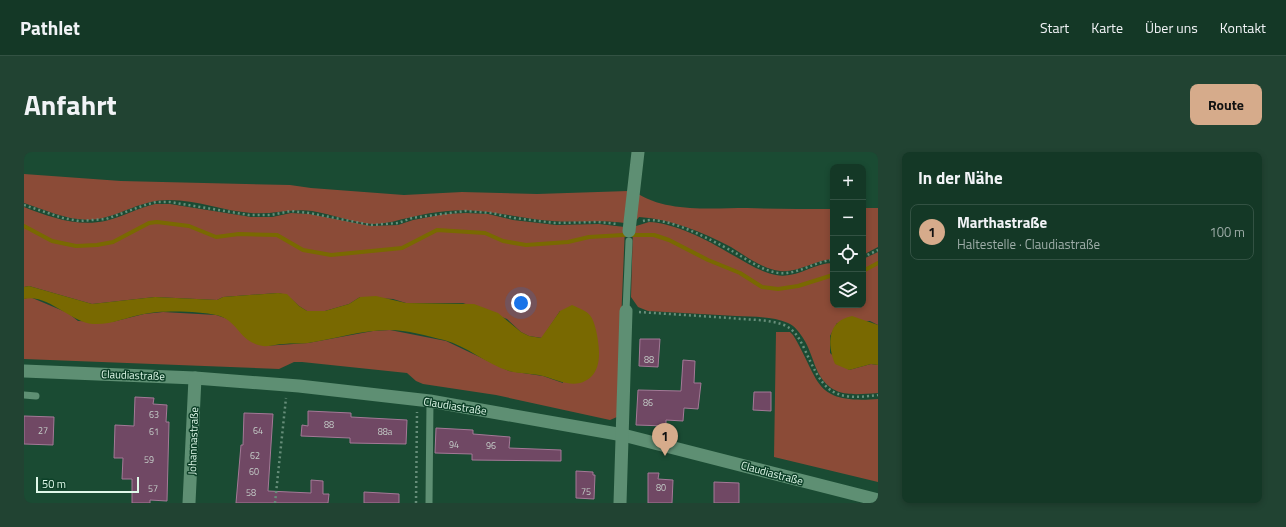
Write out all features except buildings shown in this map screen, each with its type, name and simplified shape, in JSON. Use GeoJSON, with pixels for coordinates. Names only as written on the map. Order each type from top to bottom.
{"type":"FeatureCollection","features":[{"type":"Feature","properties":{"kind":"street"},"geometry":{"type":"LineString","coordinates":[[629,232],[638,152]]}},
{"type":"Feature","properties":{"kind":"street"},"geometry":{"type":"LineString","coordinates":[[620,503],[626,312]]}},
{"type":"Feature","properties":{"kind":"street","name":"Claudiastraße"},"geometry":{"type":"LineString","coordinates":[[24,371],[195,378],[287,385],[424,400],[623,435],[878,500]]}},
{"type":"Feature","properties":{"kind":"street","name":"Johannastraße"},"geometry":{"type":"LineString","coordinates":[[189,503],[195,378]]}},
{"type":"Feature","properties":{"kind":"lane"},"geometry":{"type":"LineString","coordinates":[[626,312],[629,232]]}},
{"type":"Feature","properties":{"kind":"lane"},"geometry":{"type":"LineString","coordinates":[[24,396],[36,396]]}},
{"type":"Feature","properties":{"kind":"lane"},"geometry":{"type":"LineString","coordinates":[[424,400],[429,503]]}},
{"type":"Feature","properties":{"kind":"path"},"geometry":{"type":"LineString","coordinates":[[24,205],[63,218],[79,221],[106,219],[156,202],[170,202],[249,215],[271,215],[291,211],[371,225],[398,223],[412,218],[465,211],[492,213],[514,218],[555,223],[598,222],[629,232],[644,220],[657,220],[676,225],[711,240],[754,264],[770,271],[781,273],[830,261]]}},
{"type":"Feature","properties":{"kind":"path"},"geometry":{"type":"LineString","coordinates":[[866,256],[878,250]]}},
{"type":"Feature","properties":{"kind":"path"},"geometry":{"type":"LineString","coordinates":[[626,312],[775,322],[794,331],[800,340],[817,378],[828,390],[845,396],[862,397],[878,395]]}},
{"type":"Feature","properties":{"kind":"path"},"geometry":{"type":"LineString","coordinates":[[275,503],[287,385]]}},
{"type":"Feature","properties":{"kind":"path"},"geometry":{"type":"LineString","coordinates":[[416,503],[424,400]]}},
{"type":"Feature","properties":{"kind":"shaded area"},"geometry":{"type":"Polygon","coordinates":[[[24,174],[121,181],[290,185],[404,195],[462,192],[537,194],[628,191],[625,223],[607,221],[570,222],[539,220],[487,212],[461,210],[430,213],[388,223],[373,224],[304,210],[251,213],[179,200],[150,202],[107,217],[89,220],[61,216],[24,203],[24,174]]]}},
{"type":"Feature","properties":{"kind":"shaded area"},"geometry":{"type":"Polygon","coordinates":[[[635,192],[647,199],[689,208],[830,209],[830,259],[793,270],[773,270],[761,265],[709,236],[675,223],[639,217],[634,223],[635,192]]]}},
{"type":"Feature","properties":{"kind":"shaded area"},"geometry":{"type":"Polygon","coordinates":[[[155,204],[170,204],[251,217],[272,217],[291,213],[309,214],[371,226],[398,225],[413,220],[445,214],[466,213],[488,214],[513,220],[556,225],[599,224],[625,227],[617,417],[610,420],[496,395],[423,384],[416,381],[407,373],[302,362],[294,362],[279,369],[24,359],[24,299],[30,297],[68,313],[78,321],[112,322],[144,314],[163,312],[216,315],[228,319],[264,346],[308,343],[373,331],[390,330],[446,341],[509,371],[543,376],[563,383],[560,311],[542,338],[529,336],[521,332],[507,319],[463,303],[406,303],[393,299],[360,297],[349,304],[325,311],[307,311],[287,295],[278,293],[223,297],[217,300],[155,297],[92,304],[29,286],[24,287],[24,207],[64,220],[95,223],[155,204]]]}},
{"type":"Feature","properties":{"kind":"shaded area"},"geometry":{"type":"Polygon","coordinates":[[[866,208],[878,208],[878,247],[866,253],[866,208]]]}},
{"type":"Feature","properties":{"kind":"shaded area"},"geometry":{"type":"Polygon","coordinates":[[[649,222],[669,225],[711,243],[746,263],[770,274],[784,276],[791,275],[819,265],[830,263],[830,308],[866,308],[866,258],[878,252],[878,325],[870,321],[837,323],[830,336],[830,353],[849,370],[871,364],[878,365],[878,393],[850,394],[834,390],[827,385],[821,378],[807,345],[797,329],[788,323],[762,317],[648,311],[638,307],[631,297],[633,227],[649,222]]]}},
{"type":"Feature","properties":{"kind":"shaded area"},"geometry":{"type":"Polygon","coordinates":[[[29,286],[92,304],[155,297],[217,300],[223,297],[278,293],[287,294],[299,306],[307,311],[325,311],[349,304],[360,297],[376,296],[406,303],[474,304],[498,313],[521,332],[529,336],[541,338],[560,311],[572,305],[591,316],[596,330],[599,353],[597,368],[593,374],[588,379],[580,383],[571,384],[539,375],[509,371],[492,364],[461,346],[444,340],[403,331],[369,331],[308,343],[263,346],[248,340],[230,321],[216,315],[209,314],[160,312],[138,315],[106,323],[93,324],[84,322],[41,300],[33,298],[24,299],[24,287],[29,286]]]}},
{"type":"Feature","properties":{"kind":"shaded area"},"geometry":{"type":"Polygon","coordinates":[[[852,316],[878,325],[878,365],[871,364],[849,370],[835,364],[831,349],[831,334],[838,323],[852,316]]]}},
{"type":"Feature","properties":{"kind":"shaded area"},"geometry":{"type":"Polygon","coordinates":[[[776,332],[790,332],[793,335],[815,377],[821,386],[829,393],[841,398],[857,400],[878,399],[878,482],[774,457],[776,332]]]}},
{"type":"Feature","properties":{"kind":"waterway"},"geometry":{"type":"LineString","coordinates":[[24,226],[52,241],[76,246],[97,245],[113,242],[149,223],[157,222],[189,226],[216,237],[239,234],[277,235],[303,250],[331,255],[402,248],[437,230],[485,233],[503,241],[526,245],[568,242],[589,237],[654,235],[669,240],[708,260],[740,273],[762,287],[778,289],[798,286],[830,276]]}},
{"type":"Feature","properties":{"kind":"waterway"},"geometry":{"type":"LineString","coordinates":[[866,269],[878,263]]}},
{"type":"Feature","properties":{"kind":"place","name":"Marthastraße"},"geometry":{"type":"Point","coordinates":[665,456]}}]}
